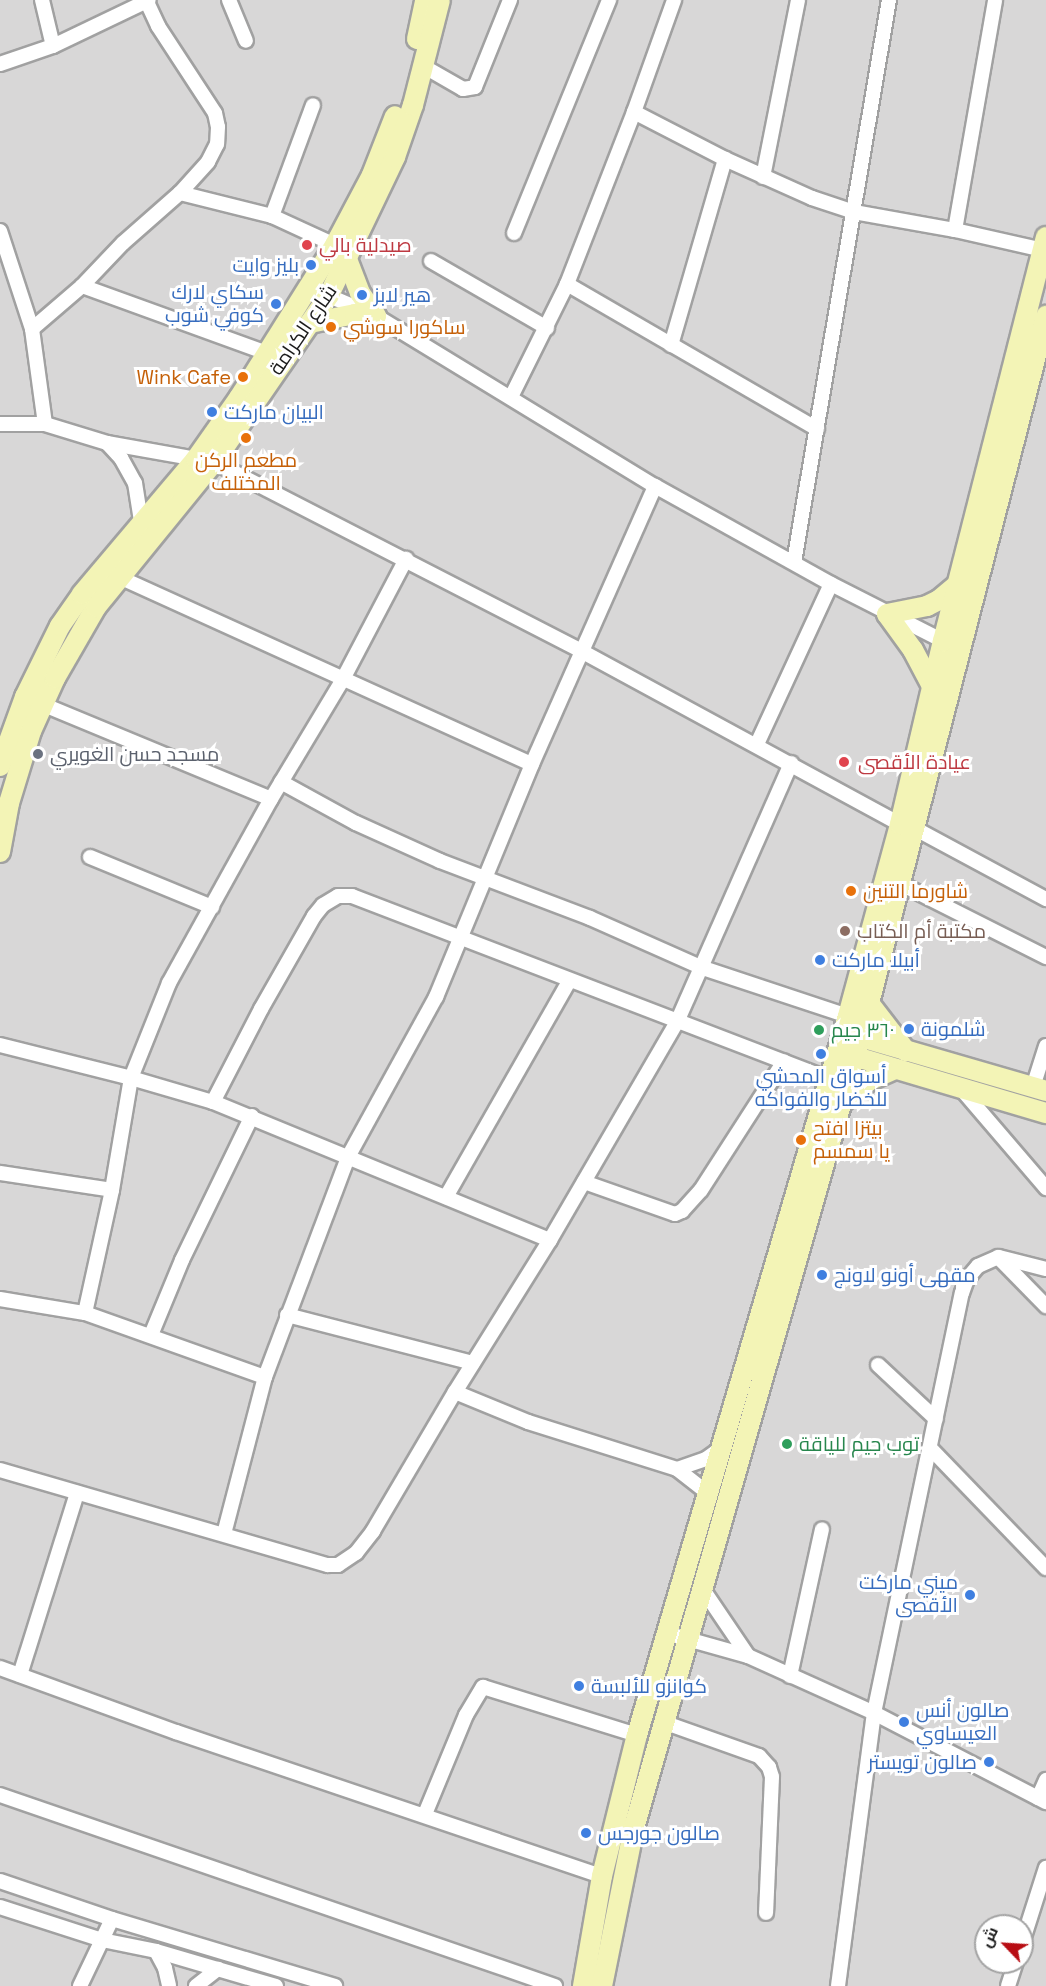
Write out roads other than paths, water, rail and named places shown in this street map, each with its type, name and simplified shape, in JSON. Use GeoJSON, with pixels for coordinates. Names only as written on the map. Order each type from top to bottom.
{"type":"FeatureCollection","features":[{"type":"Feature","properties":{"kind":"street"},"geometry":{"type":"LineString","coordinates":[[42,0],[52,46]]}},
{"type":"Feature","properties":{"kind":"street"},"geometry":{"type":"LineString","coordinates":[[229,0],[246,41]]}},
{"type":"Feature","properties":{"kind":"street","name":"شارع الكرامة"},"geometry":{"type":"LineString","coordinates":[[89,601],[119,577],[329,295],[341,252],[391,129],[414,57],[425,0]]}},
{"type":"Feature","properties":{"kind":"street","name":"شارع الكرامة"},"geometry":{"type":"LineString","coordinates":[[0,766],[33,701],[89,601],[141,521],[205,461],[267,353],[309,289],[341,252],[395,157],[423,66],[440,0]]}},
{"type":"Feature","properties":{"kind":"street"},"geometry":{"type":"LineString","coordinates":[[423,66],[463,89],[475,87],[510,0]]}},
{"type":"Feature","properties":{"kind":"street"},"geometry":{"type":"LineString","coordinates":[[514,232],[609,0]]}},
{"type":"Feature","properties":{"kind":"street"},"geometry":{"type":"LineString","coordinates":[[511,397],[567,284],[634,112],[674,0]]}},
{"type":"Feature","properties":{"kind":"street"},"geometry":{"type":"LineString","coordinates":[[763,177],[798,0]]}},
{"type":"Feature","properties":{"kind":"street"},"geometry":{"type":"LineString","coordinates":[[794,562],[890,0]]}},
{"type":"Feature","properties":{"kind":"street"},"geometry":{"type":"LineString","coordinates":[[955,230],[995,0]]}},
{"type":"Feature","properties":{"kind":"street"},"geometry":{"type":"LineString","coordinates":[[0,64],[52,46],[147,1],[163,35],[210,106],[218,127],[217,144],[208,162],[180,193],[123,243],[82,286],[32,329]]}},
{"type":"Feature","properties":{"kind":"street"},"geometry":{"type":"LineString","coordinates":[[272,216],[313,105]]}},
{"type":"Feature","properties":{"kind":"street"},"geometry":{"type":"LineString","coordinates":[[634,112],[763,177],[812,198],[854,212],[1045,247],[932,686],[899,883],[868,1003],[850,1029]]}},
{"type":"Feature","properties":{"kind":"street"},"geometry":{"type":"LineString","coordinates":[[671,345],[725,159]]}},
{"type":"Feature","properties":{"kind":"street"},"geometry":{"type":"LineString","coordinates":[[180,193],[272,216],[341,252],[360,293],[376,316]]}},
{"type":"Feature","properties":{"kind":"street"},"geometry":{"type":"LineString","coordinates":[[0,231],[32,329],[45,424]]}},
{"type":"Feature","properties":{"kind":"street"},"geometry":{"type":"LineString","coordinates":[[431,261],[547,328]]}},
{"type":"Feature","properties":{"kind":"street"},"geometry":{"type":"LineString","coordinates":[[567,284],[817,429]]}},
{"type":"Feature","properties":{"kind":"street"},"geometry":{"type":"LineString","coordinates":[[82,286],[267,353]]}},
{"type":"Feature","properties":{"kind":"street"},"geometry":{"type":"LineString","coordinates":[[309,289],[329,295],[376,316],[655,486],[831,584],[961,650]]}},
{"type":"Feature","properties":{"kind":"street"},"geometry":{"type":"LineString","coordinates":[[310,323],[355,314],[376,316]]}},
{"type":"Feature","properties":{"kind":"street"},"geometry":{"type":"LineString","coordinates":[[602,1986],[634,1828],[839,1105],[850,1029],[907,826],[961,650],[1046,316]]}},
{"type":"Feature","properties":{"kind":"street"},"geometry":{"type":"LineString","coordinates":[[0,424],[45,424],[107,444],[205,461],[406,559],[1046,899]]}},
{"type":"Feature","properties":{"kind":"street"},"geometry":{"type":"LineString","coordinates":[[107,444],[121,458],[135,483],[141,521]]}},
{"type":"Feature","properties":{"kind":"street"},"geometry":{"type":"LineString","coordinates":[[224,1534],[265,1377],[348,1157],[414,1039],[461,939],[532,764],[655,486]]}},
{"type":"Feature","properties":{"kind":"street"},"geometry":{"type":"LineString","coordinates":[[85,1313],[112,1190],[131,1078],[169,983],[271,799],[343,679],[406,559]]}},
{"type":"Feature","properties":{"kind":"street"},"geometry":{"type":"LineString","coordinates":[[119,577],[532,764]]}},
{"type":"Feature","properties":{"kind":"street"},"geometry":{"type":"LineString","coordinates":[[757,744],[831,584]]}},
{"type":"Feature","properties":{"kind":"street"},"geometry":{"type":"LineString","coordinates":[[887,614],[927,606],[939,600],[958,584]]}},
{"type":"Feature","properties":{"kind":"street"},"geometry":{"type":"LineString","coordinates":[[887,614],[913,650],[932,686]]}},
{"type":"Feature","properties":{"kind":"street"},"geometry":{"type":"LineString","coordinates":[[33,701],[271,799]]}},
{"type":"Feature","properties":{"kind":"street","name":"شارع الكرامة"},"geometry":{"type":"LineString","coordinates":[[0,852],[4,804],[20,763],[33,701]]}},
{"type":"Feature","properties":{"kind":"street"},"geometry":{"type":"LineString","coordinates":[[0,1470],[328,1565],[338,1565],[356,1553],[373,1531],[455,1392],[550,1240],[678,1022],[791,764]]}},
{"type":"Feature","properties":{"kind":"street"},"geometry":{"type":"LineString","coordinates":[[281,782],[377,833],[590,918],[702,968],[906,1051],[1040,1089],[1046,1046]]}},
{"type":"Feature","properties":{"kind":"street"},"geometry":{"type":"LineString","coordinates":[[90,857],[212,907]]}},
{"type":"Feature","properties":{"kind":"street"},"geometry":{"type":"LineString","coordinates":[[899,883],[1046,957]]}},
{"type":"Feature","properties":{"kind":"street"},"geometry":{"type":"LineString","coordinates":[[213,1102],[278,978],[314,916],[330,899],[352,896],[829,1079]]}},
{"type":"Feature","properties":{"kind":"street"},"geometry":{"type":"LineString","coordinates":[[446,1197],[569,981]]}},
{"type":"Feature","properties":{"kind":"street"},"geometry":{"type":"LineString","coordinates":[[868,1003],[906,1051]]}},
{"type":"Feature","properties":{"kind":"street"},"geometry":{"type":"LineString","coordinates":[[0,1045],[131,1078],[213,1102],[252,1116],[550,1240]]}},
{"type":"Feature","properties":{"kind":"street"},"geometry":{"type":"LineString","coordinates":[[846,1054],[963,1091],[1046,1113]]}},
{"type":"Feature","properties":{"kind":"street"},"geometry":{"type":"LineString","coordinates":[[583,1986],[602,1876],[637,1735],[829,1079],[846,1054]]}},
{"type":"Feature","properties":{"kind":"street"},"geometry":{"type":"LineString","coordinates":[[584,1182],[675,1214],[682,1211],[701,1190],[784,1061]]}},
{"type":"Feature","properties":{"kind":"street"},"geometry":{"type":"LineString","coordinates":[[839,1105],[870,1080],[895,1070]]}},
{"type":"Feature","properties":{"kind":"street"},"geometry":{"type":"LineString","coordinates":[[963,1091],[1046,1188]]}},
{"type":"Feature","properties":{"kind":"street"},"geometry":{"type":"LineString","coordinates":[[151,1335],[182,1260],[252,1116]]}},
{"type":"Feature","properties":{"kind":"street"},"geometry":{"type":"LineString","coordinates":[[0,1173],[112,1190]]}},
{"type":"Feature","properties":{"kind":"street"},"geometry":{"type":"LineString","coordinates":[[838,1986],[874,1713],[967,1278],[978,1266],[998,1257],[1046,1269]]}},
{"type":"Feature","properties":{"kind":"street"},"geometry":{"type":"LineString","coordinates":[[998,1257],[1046,1306]]}},
{"type":"Feature","properties":{"kind":"street"},"geometry":{"type":"LineString","coordinates":[[0,1299],[85,1313],[265,1377]]}},
{"type":"Feature","properties":{"kind":"street"},"geometry":{"type":"LineString","coordinates":[[287,1315],[473,1363]]}},
{"type":"Feature","properties":{"kind":"street"},"geometry":{"type":"LineString","coordinates":[[878,1365],[936,1419]]}},
{"type":"Feature","properties":{"kind":"street"},"geometry":{"type":"LineString","coordinates":[[455,1392],[528,1422],[678,1469],[708,1493]]}},
{"type":"Feature","properties":{"kind":"street"},"geometry":{"type":"LineString","coordinates":[[678,1469],[706,1459],[721,1448]]}},
{"type":"Feature","properties":{"kind":"street"},"geometry":{"type":"LineString","coordinates":[[930,1448],[1046,1568]]}},
{"type":"Feature","properties":{"kind":"street"},"geometry":{"type":"LineString","coordinates":[[20,1675],[77,1492]]}},
{"type":"Feature","properties":{"kind":"street"},"geometry":{"type":"LineString","coordinates":[[790,1676],[822,1529]]}},
{"type":"Feature","properties":{"kind":"street"},"geometry":{"type":"LineString","coordinates":[[702,1588],[748,1656]]}},
{"type":"Feature","properties":{"kind":"street"},"geometry":{"type":"LineString","coordinates":[[666,1633],[748,1656],[874,1713],[1042,1800],[1046,1780]]}},
{"type":"Feature","properties":{"kind":"street"},"geometry":{"type":"LineString","coordinates":[[0,1668],[176,1732],[425,1814],[602,1876]]}},
{"type":"Feature","properties":{"kind":"street"},"geometry":{"type":"LineString","coordinates":[[425,1814],[466,1715],[483,1687],[637,1735]]}},
{"type":"Feature","properties":{"kind":"street"},"geometry":{"type":"LineString","coordinates":[[663,1722],[759,1756],[770,1767],[772,1777],[766,1912]]}},
{"type":"Feature","properties":{"kind":"street"},"geometry":{"type":"LineString","coordinates":[[0,1795],[555,1986]]}},
{"type":"Feature","properties":{"kind":"street"},"geometry":{"type":"LineString","coordinates":[[1031,1914],[1046,1868]]}},
{"type":"Feature","properties":{"kind":"street"},"geometry":{"type":"LineString","coordinates":[[0,1881],[112,1919],[335,1986]]}},
{"type":"Feature","properties":{"kind":"street"},"geometry":{"type":"LineString","coordinates":[[0,1907],[102,1940],[156,1952],[276,1986]]}},
{"type":"Feature","properties":{"kind":"street"},"geometry":{"type":"LineString","coordinates":[[80,1986],[112,1919]]}},
{"type":"Feature","properties":{"kind":"street"},"geometry":{"type":"LineString","coordinates":[[156,1952],[165,1968],[169,1986]]}},
{"type":"Feature","properties":{"kind":"street"},"geometry":{"type":"LineString","coordinates":[[196,1986],[218,1969]]}},
{"type":"Feature","properties":{"kind":"place","name":"صيدلية بالي"},"geometry":{"type":"Point","coordinates":[307,245]}},
{"type":"Feature","properties":{"kind":"place","name":"بليز وايت"},"geometry":{"type":"Point","coordinates":[311,265]}},
{"type":"Feature","properties":{"kind":"place","name":"هير لابز"},"geometry":{"type":"Point","coordinates":[362,295]}},
{"type":"Feature","properties":{"kind":"place","name":"سكاي لارك كوفي شوب"},"geometry":{"type":"Point","coordinates":[276,304]}},
{"type":"Feature","properties":{"kind":"place","name":"ساكورا سوشي"},"geometry":{"type":"Point","coordinates":[331,327]}},
{"type":"Feature","properties":{"kind":"place","name":"Wink Cafe"},"geometry":{"type":"Point","coordinates":[243,377]}},
{"type":"Feature","properties":{"kind":"place","name":"البيان ماركت"},"geometry":{"type":"Point","coordinates":[212,412]}},
{"type":"Feature","properties":{"kind":"place","name":"مطعم الركن المختلف"},"geometry":{"type":"Point","coordinates":[246,438]}},
{"type":"Feature","properties":{"kind":"place","name":"مسجد حسن الغويري"},"geometry":{"type":"Point","coordinates":[38,754]}},
{"type":"Feature","properties":{"kind":"place","name":"عيادة الأقصى"},"geometry":{"type":"Point","coordinates":[844,762]}},
{"type":"Feature","properties":{"kind":"place","name":"شاورما التنين"},"geometry":{"type":"Point","coordinates":[851,891]}},
{"type":"Feature","properties":{"kind":"place","name":"مكتبة أم الكتاب"},"geometry":{"type":"Point","coordinates":[845,931]}},
{"type":"Feature","properties":{"kind":"place","name":"أبيلا ماركت"},"geometry":{"type":"Point","coordinates":[820,960]}},
{"type":"Feature","properties":{"kind":"place","name":"شلمونة"},"geometry":{"type":"Point","coordinates":[909,1029]}},
{"type":"Feature","properties":{"kind":"place","name":"٣٦٠ جيم"},"geometry":{"type":"Point","coordinates":[819,1030]}},
{"type":"Feature","properties":{"kind":"place","name":"أسواق المحشي للخضار والفواكه"},"geometry":{"type":"Point","coordinates":[821,1054]}},
{"type":"Feature","properties":{"kind":"place","name":"بيتزا افتح يا سمسم"},"geometry":{"type":"Point","coordinates":[801,1140]}},
{"type":"Feature","properties":{"kind":"place","name":"مقهى أونو لاونج"},"geometry":{"type":"Point","coordinates":[822,1275]}},
{"type":"Feature","properties":{"kind":"place","name":"توب جيم للياقة"},"geometry":{"type":"Point","coordinates":[787,1444]}},
{"type":"Feature","properties":{"kind":"place","name":"ميني ماركت الأقصى"},"geometry":{"type":"Point","coordinates":[970,1595]}},
{"type":"Feature","properties":{"kind":"place","name":"كوانزو للألبسة"},"geometry":{"type":"Point","coordinates":[579,1686]}},
{"type":"Feature","properties":{"kind":"place","name":"صالون أنس العيساوي"},"geometry":{"type":"Point","coordinates":[904,1722]}},
{"type":"Feature","properties":{"kind":"place","name":"صالون تويستر"},"geometry":{"type":"Point","coordinates":[989,1762]}},
{"type":"Feature","properties":{"kind":"place","name":"صالون جورجس"},"geometry":{"type":"Point","coordinates":[586,1833]}}]}
